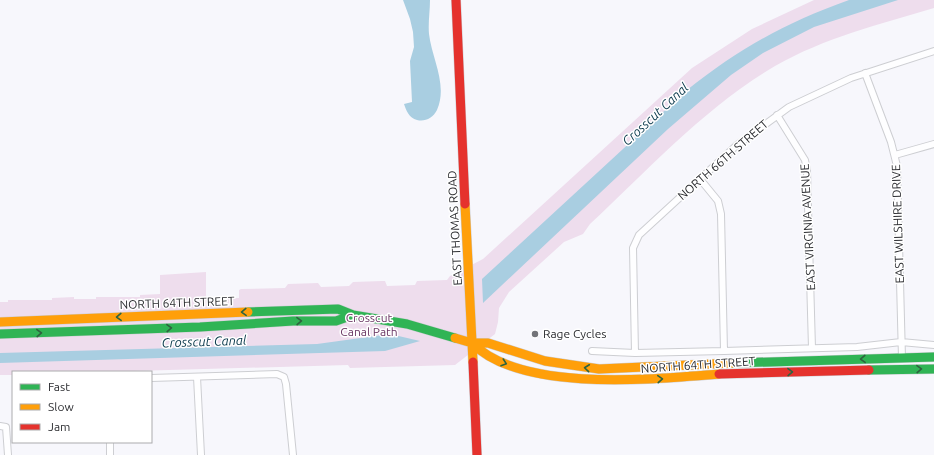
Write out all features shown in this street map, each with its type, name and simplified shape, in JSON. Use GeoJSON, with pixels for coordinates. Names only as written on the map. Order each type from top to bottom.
{"type":"FeatureCollection","features":[{"type":"Feature","properties":{"kind":"main road","name":"EAST THOMAS ROAD"},"geometry":{"type":"LineString","coordinates":[[456,0],[477,455]]}},
{"type":"Feature","properties":{"kind":"main road","name":"NORTH 64TH STREET"},"geometry":{"type":"LineString","coordinates":[[0,322],[338,309],[354,315],[407,324],[472,342],[488,343],[522,355],[549,362],[599,369],[759,362],[934,357]]}},
{"type":"Feature","properties":{"kind":"main road","name":"NORTH 64TH STREET"},"geometry":{"type":"LineString","coordinates":[[0,334],[200,327],[293,321],[336,321],[354,315]]}},
{"type":"Feature","properties":{"kind":"main road","name":"NORTH 64TH STREET"},"geometry":{"type":"LineString","coordinates":[[472,342],[480,352],[488,358],[527,370],[577,379],[621,381],[755,372],[934,369]]}},
{"type":"Feature","properties":{"kind":"main road"},"geometry":{"type":"LineString","coordinates":[[902,358],[903,370]]}},
{"type":"Feature","properties":{"kind":"main road"},"geometry":{"type":"LineString","coordinates":[[621,381],[622,369]]}},
{"type":"Feature","properties":{"kind":"street","name":"NORTH 66TH STREET"},"geometry":{"type":"LineString","coordinates":[[635,353],[633,248],[634,241],[639,235],[746,137],[776,115],[818,92],[865,73],[934,51]]}},
{"type":"Feature","properties":{"kind":"street","name":"EAST WILSHIRE DRIVE"},"geometry":{"type":"LineString","coordinates":[[865,73],[895,155],[902,358]]}},
{"type":"Feature","properties":{"kind":"street","name":"EAST VIRGINIA AVENUE"},"geometry":{"type":"LineString","coordinates":[[776,115],[805,160],[807,171],[812,348]]}},
{"type":"Feature","properties":{"kind":"street"},"geometry":{"type":"LineString","coordinates":[[895,155],[934,144]]}},
{"type":"Feature","properties":{"kind":"street"},"geometry":{"type":"LineString","coordinates":[[700,179],[718,202],[721,214],[724,351]]}},
{"type":"Feature","properties":{"kind":"street","name":"NORTH 64TH STREET"},"geometry":{"type":"LineString","coordinates":[[592,351],[635,353],[864,346],[902,342],[934,344]]}},
{"type":"Feature","properties":{"kind":"street"},"geometry":{"type":"LineString","coordinates":[[152,378],[277,374],[284,377],[293,455]]}},
{"type":"Feature","properties":{"kind":"street"},"geometry":{"type":"LineString","coordinates":[[197,377],[200,455]]}},
{"type":"Feature","properties":{"kind":"street"},"geometry":{"type":"LineString","coordinates":[[3,426],[8,455]]}},
{"type":"Feature","properties":{"kind":"street"},"geometry":{"type":"LineString","coordinates":[[110,443],[110,455]]}},
{"type":"Feature","properties":{"kind":"green space","name":"Crosscut Canal Path"},"geometry":{"type":"Polygon","coordinates":[[[814,0],[934,0],[934,8],[853,32],[794,56],[775,66],[725,100],[678,140],[590,224],[583,234],[564,242],[509,292],[499,308],[495,334],[455,365],[350,368],[348,365],[135,371],[12,371],[12,375],[0,375],[0,302],[8,302],[8,300],[52,300],[52,298],[74,297],[74,299],[96,299],[96,297],[140,297],[140,295],[160,294],[160,275],[206,272],[206,296],[211,299],[239,298],[239,290],[241,289],[285,288],[288,284],[318,283],[321,287],[349,286],[353,282],[385,281],[387,286],[415,285],[417,281],[447,280],[450,276],[483,259],[692,68],[752,29],[814,0]]]}},
{"type":"Feature","properties":{"kind":"water"},"geometry":{"type":"Polygon","coordinates":[[[403,0],[430,0],[429,34],[441,91],[437,110],[426,120],[417,120],[412,118],[404,104],[412,102],[410,61],[414,47],[410,19],[403,0]]]}},
{"type":"Feature","properties":{"kind":"water"},"geometry":{"type":"Polygon","coordinates":[[[849,0],[898,0],[814,27],[763,53],[731,75],[668,129],[483,303],[482,279],[687,90],[726,61],[764,38],[804,18],[849,0]]]}},
{"type":"Feature","properties":{"kind":"water"},"geometry":{"type":"Polygon","coordinates":[[[390,334],[420,341],[385,351],[0,363],[0,353],[317,344],[390,334]]]}},
{"type":"Feature","properties":{"kind":"traffic: fast"},"geometry":{"type":"LineString","coordinates":[[248,312],[338,309],[353,315],[407,324],[455,338]]}},
{"type":"Feature","properties":{"kind":"traffic: fast"},"geometry":{"type":"LineString","coordinates":[[0,334],[200,327],[293,321],[336,321],[353,315]]}},
{"type":"Feature","properties":{"kind":"traffic: fast"},"geometry":{"type":"LineString","coordinates":[[733,363],[934,357]]}},
{"type":"Feature","properties":{"kind":"traffic: fast"},"geometry":{"type":"LineString","coordinates":[[869,370],[934,369]]}},
{"type":"Feature","properties":{"kind":"traffic: slow"},"geometry":{"type":"LineString","coordinates":[[465,204],[473,362]]}},
{"type":"Feature","properties":{"kind":"traffic: slow"},"geometry":{"type":"LineString","coordinates":[[0,322],[248,312]]}},
{"type":"Feature","properties":{"kind":"traffic: slow"},"geometry":{"type":"LineString","coordinates":[[455,338],[472,343],[488,343],[545,361],[599,369],[733,363]]}},
{"type":"Feature","properties":{"kind":"traffic: slow"},"geometry":{"type":"LineString","coordinates":[[472,343],[494,359],[522,370],[555,376],[625,380],[719,374]]}},
{"type":"Feature","properties":{"kind":"traffic: jam"},"geometry":{"type":"LineString","coordinates":[[456,0],[465,204]]}},
{"type":"Feature","properties":{"kind":"traffic: jam"},"geometry":{"type":"LineString","coordinates":[[473,362],[477,455]]}},
{"type":"Feature","properties":{"kind":"traffic: jam"},"geometry":{"type":"LineString","coordinates":[[719,374],[869,370]]}},
{"type":"Feature","properties":{"kind":"place","name":"Rage Cycles"},"geometry":{"type":"Point","coordinates":[535,334]}},
{"type":"Feature","properties":{"kind":"water label","name":"Crosscut Canal"},"geometry":{"type":"Point","coordinates":[655,114]}},
{"type":"Feature","properties":{"kind":"water label","name":"Crosscut Canal"},"geometry":{"type":"Point","coordinates":[204,341]}}]}
